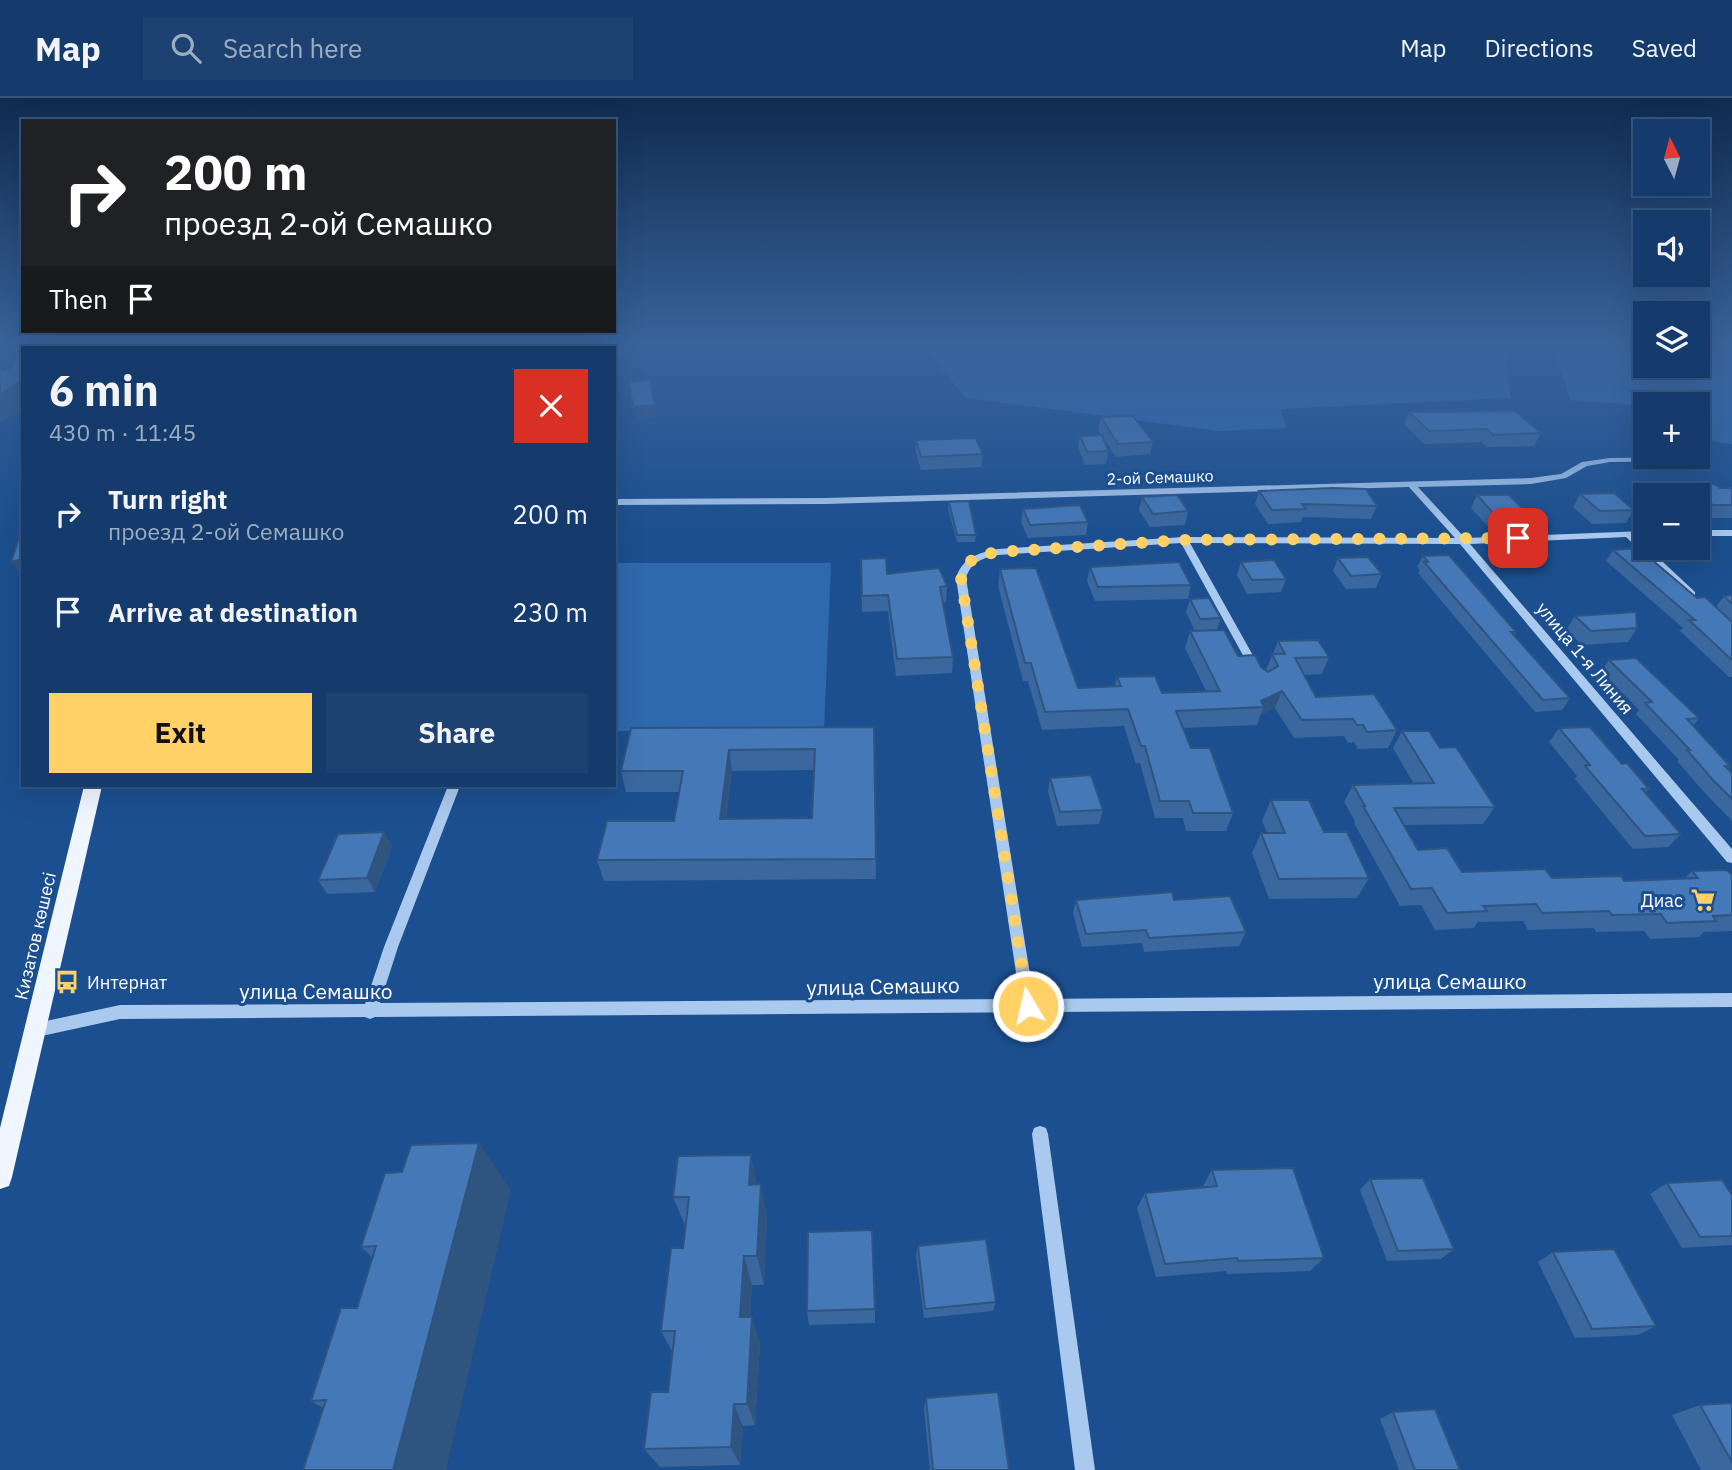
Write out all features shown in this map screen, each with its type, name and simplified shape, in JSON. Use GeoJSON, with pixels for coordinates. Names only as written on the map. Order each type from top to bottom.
{"type":"FeatureCollection","features":[{"type":"Feature","properties":{"kind":"main road","name":"Кизатов көшесі"},"geometry":{"type":"LineString","coordinates":[[0,1177],[93,787]]}},
{"type":"Feature","properties":{"kind":"street","name":"2-ой Семашко"},"geometry":{"type":"LineString","coordinates":[[616,502],[825,501],[1531,481],[1563,476],[1585,464],[1633,460]]}},
{"type":"Feature","properties":{"kind":"street","name":"улица 1-я Линия"},"geometry":{"type":"LineString","coordinates":[[1410,483],[1463,541],[1732,858]]}},
{"type":"Feature","properties":{"kind":"street"},"geometry":{"type":"LineString","coordinates":[[1710,533],[1732,533]]}},
{"type":"Feature","properties":{"kind":"street"},"geometry":{"type":"LineString","coordinates":[[1628,534],[1704,606]]}},
{"type":"Feature","properties":{"kind":"street"},"geometry":{"type":"LineString","coordinates":[[1028,1006],[961,578],[971,559],[998,552],[1184,540],[1463,541],[1633,534]]}},
{"type":"Feature","properties":{"kind":"street"},"geometry":{"type":"LineString","coordinates":[[1184,540],[1263,683]]}},
{"type":"Feature","properties":{"kind":"street"},"geometry":{"type":"LineString","coordinates":[[370,1012],[391,947],[454,787]]}},
{"type":"Feature","properties":{"kind":"street","name":"улица Семашко"},"geometry":{"type":"LineString","coordinates":[[37,1030],[120,1012],[1732,1000]]}},
{"type":"Feature","properties":{"kind":"street"},"geometry":{"type":"LineString","coordinates":[[1040,1135],[1085,1470]]}},
{"type":"Feature","properties":{"kind":"shaded area"},"geometry":{"type":"Polygon","coordinates":[[[1051,409],[1281,409],[1286,428],[1219,431],[1051,409]]]}},
{"type":"Feature","properties":{"kind":"shaded area"},"geometry":{"type":"Polygon","coordinates":[[[1710,409],[1732,409],[1732,444],[1710,441],[1710,409]]]}},
{"type":"Feature","properties":{"kind":"shaded area"},"geometry":{"type":"Polygon","coordinates":[[[616,563],[831,563],[824,731],[616,731],[616,563]]]}},
{"type":"Feature","properties":{"kind":"building"},"geometry":{"type":"Polygon","coordinates":[[[1515,411],[1541,433],[1493,435],[1487,429],[1429,431],[1409,412],[1515,411]]]}},
{"type":"Feature","properties":{"kind":"building"},"geometry":{"type":"Polygon","coordinates":[[[1133,416],[1153,442],[1118,444],[1101,417],[1133,416]]]}},
{"type":"Feature","properties":{"kind":"building"},"geometry":{"type":"Polygon","coordinates":[[[1102,435],[1108,451],[1087,452],[1080,436],[1102,435]]]}},
{"type":"Feature","properties":{"kind":"building"},"geometry":{"type":"Polygon","coordinates":[[[976,438],[983,454],[921,457],[916,440],[976,438]]]}},
{"type":"Feature","properties":{"kind":"building"},"geometry":{"type":"Polygon","coordinates":[[[1710,484],[1732,488],[1732,505],[1710,503],[1710,484]]]}},
{"type":"Feature","properties":{"kind":"building"},"geometry":{"type":"Polygon","coordinates":[[[1366,489],[1377,506],[1302,504],[1306,509],[1272,510],[1259,491],[1366,489]]]}},
{"type":"Feature","properties":{"kind":"building"},"geometry":{"type":"Polygon","coordinates":[[[1614,493],[1633,510],[1600,511],[1580,494],[1614,493]]]}},
{"type":"Feature","properties":{"kind":"building"},"geometry":{"type":"Polygon","coordinates":[[[1177,495],[1188,511],[1153,514],[1142,497],[1177,495]]]}},
{"type":"Feature","properties":{"kind":"building"},"geometry":{"type":"Polygon","coordinates":[[[1477,495],[1509,495],[1529,515],[1496,516],[1477,495]]]}},
{"type":"Feature","properties":{"kind":"building"},"geometry":{"type":"Polygon","coordinates":[[[969,501],[976,535],[957,535],[949,502],[969,501]]]}},
{"type":"Feature","properties":{"kind":"building"},"geometry":{"type":"Polygon","coordinates":[[[1080,505],[1088,522],[1030,525],[1023,509],[1080,505]]]}},
{"type":"Feature","properties":{"kind":"building"},"geometry":{"type":"Polygon","coordinates":[[[20,535],[21,535],[21,560],[11,562],[20,535]]]}},
{"type":"Feature","properties":{"kind":"building"},"geometry":{"type":"Polygon","coordinates":[[[1633,548],[1633,560],[1652,560],[1697,598],[1705,597],[1732,622],[1732,660],[1689,620],[1695,620],[1613,550],[1633,548]]]}},
{"type":"Feature","properties":{"kind":"building"},"geometry":{"type":"Polygon","coordinates":[[[1449,555],[1516,632],[1511,632],[1570,698],[1543,700],[1424,562],[1428,562],[1423,556],[1449,555]]]}},
{"type":"Feature","properties":{"kind":"building"},"geometry":{"type":"Polygon","coordinates":[[[1368,557],[1382,574],[1351,576],[1338,558],[1368,557]]]}},
{"type":"Feature","properties":{"kind":"building"},"geometry":{"type":"Polygon","coordinates":[[[886,558],[887,574],[939,568],[947,586],[940,587],[953,657],[897,659],[888,595],[862,596],[861,559],[886,558]]]}},
{"type":"Feature","properties":{"kind":"building"},"geometry":{"type":"Polygon","coordinates":[[[1274,560],[1286,579],[1252,580],[1241,562],[1274,560]]]}},
{"type":"Feature","properties":{"kind":"building"},"geometry":{"type":"Polygon","coordinates":[[[1179,562],[1191,585],[1098,587],[1090,567],[1179,562]]]}},
{"type":"Feature","properties":{"kind":"building"},"geometry":{"type":"Polygon","coordinates":[[[1036,568],[1078,688],[1121,686],[1117,677],[1155,676],[1162,693],[1220,691],[1190,631],[1224,630],[1238,656],[1255,655],[1261,667],[1268,672],[1278,666],[1272,654],[1285,654],[1278,641],[1318,640],[1329,657],[1295,658],[1316,697],[1374,694],[1397,730],[1367,732],[1363,725],[1357,725],[1353,719],[1302,720],[1282,691],[1261,701],[1264,707],[1176,711],[1191,748],[1210,748],[1233,813],[1193,813],[1189,801],[1160,801],[1145,746],[1141,746],[1128,709],[1045,712],[1031,663],[1025,663],[1000,569],[1036,568]]]}},
{"type":"Feature","properties":{"kind":"building"},"geometry":{"type":"Polygon","coordinates":[[[1732,595],[1732,604],[1724,596],[1732,595]]]}},
{"type":"Feature","properties":{"kind":"building"},"geometry":{"type":"Polygon","coordinates":[[[1209,598],[1221,618],[1200,619],[1190,599],[1209,598]]]}},
{"type":"Feature","properties":{"kind":"building"},"geometry":{"type":"Polygon","coordinates":[[[1636,612],[1637,628],[1591,631],[1575,616],[1636,612]]]}},
{"type":"Feature","properties":{"kind":"building"},"geometry":{"type":"Polygon","coordinates":[[[1636,658],[1699,718],[1687,719],[1730,766],[1725,766],[1732,773],[1732,799],[1645,703],[1652,702],[1609,660],[1636,658]]]}},
{"type":"Feature","properties":{"kind":"building"},"geometry":{"type":"Polygon","coordinates":[[[874,727],[876,859],[597,860],[607,821],[674,821],[683,771],[621,771],[631,728],[874,727]],[[815,749],[729,750],[720,819],[812,818],[815,749]]]}},
{"type":"Feature","properties":{"kind":"building"},"geometry":{"type":"Polygon","coordinates":[[[1590,727],[1622,764],[1627,763],[1649,789],[1642,789],[1681,834],[1645,836],[1585,766],[1590,765],[1559,728],[1590,727]]]}},
{"type":"Feature","properties":{"kind":"building"},"geometry":{"type":"Polygon","coordinates":[[[1402,731],[1429,731],[1440,748],[1456,747],[1495,807],[1394,808],[1418,850],[1447,848],[1462,872],[1545,869],[1552,878],[1621,876],[1624,881],[1698,878],[1692,871],[1727,870],[1732,875],[1732,915],[1713,916],[1716,921],[1667,923],[1661,914],[1612,915],[1609,911],[1542,913],[1536,904],[1483,906],[1487,911],[1447,913],[1432,888],[1411,889],[1353,785],[1434,783],[1402,731]]]}},
{"type":"Feature","properties":{"kind":"building"},"geometry":{"type":"Polygon","coordinates":[[[1091,775],[1103,810],[1060,812],[1050,778],[1091,775]]]}},
{"type":"Feature","properties":{"kind":"building"},"geometry":{"type":"Polygon","coordinates":[[[1271,800],[1309,800],[1324,832],[1347,832],[1369,878],[1279,879],[1261,833],[1285,833],[1271,800]]]}},
{"type":"Feature","properties":{"kind":"building"},"geometry":{"type":"Polygon","coordinates":[[[384,832],[367,878],[318,880],[338,834],[384,832]]]}},
{"type":"Feature","properties":{"kind":"building"},"geometry":{"type":"Polygon","coordinates":[[[1172,892],[1174,900],[1230,896],[1246,932],[1149,938],[1146,930],[1086,934],[1076,900],[1172,892]]]}},
{"type":"Feature","properties":{"kind":"building"},"geometry":{"type":"Polygon","coordinates":[[[479,1143],[393,1470],[303,1470],[326,1400],[311,1401],[341,1308],[357,1308],[376,1246],[361,1247],[385,1173],[402,1172],[411,1145],[479,1143]]]}},
{"type":"Feature","properties":{"kind":"building"},"geometry":{"type":"Polygon","coordinates":[[[751,1155],[749,1185],[761,1184],[757,1256],[744,1256],[740,1317],[752,1317],[747,1404],[734,1404],[731,1447],[644,1449],[651,1392],[668,1392],[675,1331],[661,1331],[671,1248],[683,1248],[689,1197],[673,1197],[678,1156],[751,1155]]]}},
{"type":"Feature","properties":{"kind":"building"},"geometry":{"type":"Polygon","coordinates":[[[1293,1168],[1324,1258],[1238,1261],[1237,1258],[1165,1264],[1145,1193],[1217,1186],[1212,1170],[1293,1168]]]}},
{"type":"Feature","properties":{"kind":"building"},"geometry":{"type":"Polygon","coordinates":[[[1423,1178],[1454,1249],[1398,1251],[1370,1179],[1423,1178]]]}},
{"type":"Feature","properties":{"kind":"building"},"geometry":{"type":"Polygon","coordinates":[[[1722,1180],[1732,1195],[1732,1236],[1700,1237],[1667,1183],[1722,1180]]]}},
{"type":"Feature","properties":{"kind":"building"},"geometry":{"type":"Polygon","coordinates":[[[872,1230],[875,1309],[807,1311],[808,1232],[872,1230]]]}},
{"type":"Feature","properties":{"kind":"building"},"geometry":{"type":"Polygon","coordinates":[[[986,1239],[996,1302],[925,1309],[918,1246],[986,1239]]]}},
{"type":"Feature","properties":{"kind":"building"},"geometry":{"type":"Polygon","coordinates":[[[1614,1249],[1656,1326],[1592,1329],[1553,1252],[1614,1249]]]}},
{"type":"Feature","properties":{"kind":"building"},"geometry":{"type":"Polygon","coordinates":[[[998,1392],[1009,1470],[933,1470],[926,1398],[998,1392]]]}},
{"type":"Feature","properties":{"kind":"building"},"geometry":{"type":"Polygon","coordinates":[[[1732,1403],[1732,1462],[1700,1405],[1732,1403]]]}},
{"type":"Feature","properties":{"kind":"building"},"geometry":{"type":"Polygon","coordinates":[[[1435,1409],[1460,1470],[1415,1470],[1393,1412],[1435,1409]]]}},
{"type":"Feature","properties":{"kind":"place","name":"Диас"},"geometry":{"type":"Point","coordinates":[1703,900]}},
{"type":"Feature","properties":{"kind":"place","name":"Интернат"},"geometry":{"type":"Point","coordinates":[67,982]}},
{"type":"Feature","properties":{"kind":"route"},"geometry":{"type":"LineString","coordinates":[[1028,1006],[961,578],[971,559],[998,552],[1184,540],[1463,541],[1518,538]]}}]}
